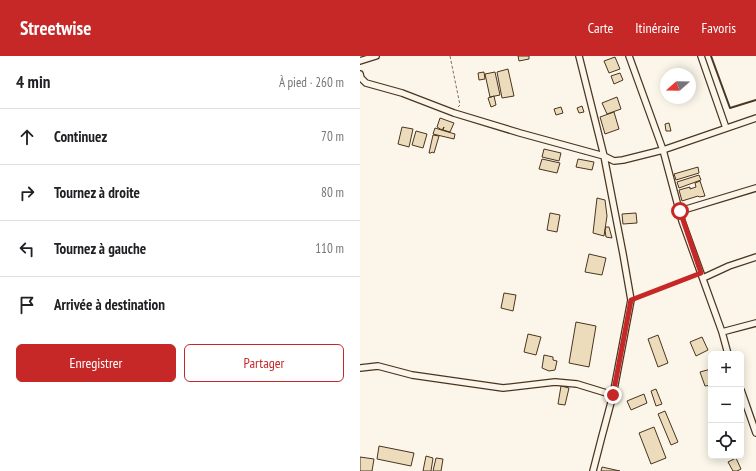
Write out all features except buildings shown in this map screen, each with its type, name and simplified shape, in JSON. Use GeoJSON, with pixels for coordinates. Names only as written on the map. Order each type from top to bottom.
{"type":"FeatureCollection","features":[{"type":"Feature","properties":{"kind":"street"},"geometry":{"type":"LineString","coordinates":[[360,61],[376,56]]}},
{"type":"Feature","properties":{"kind":"street"},"geometry":{"type":"LineString","coordinates":[[579,56],[604,156],[631,300],[613,395],[593,471]]}},
{"type":"Feature","properties":{"kind":"street"},"geometry":{"type":"LineString","coordinates":[[629,56],[663,150],[680,211],[727,351]]}},
{"type":"Feature","properties":{"kind":"street"},"geometry":{"type":"LineString","coordinates":[[701,56],[726,128]]}},
{"type":"Feature","properties":{"kind":"street"},"geometry":{"type":"LineString","coordinates":[[360,74],[363,81],[366,83],[402,93],[454,113],[604,156],[614,161],[663,150],[756,118]]}},
{"type":"Feature","properties":{"kind":"street"},"geometry":{"type":"LineString","coordinates":[[680,211],[756,188]]}},
{"type":"Feature","properties":{"kind":"street"},"geometry":{"type":"LineString","coordinates":[[702,275],[756,256]]}},
{"type":"Feature","properties":{"kind":"street"},"geometry":{"type":"LineString","coordinates":[[722,332],[756,323]]}},
{"type":"Feature","properties":{"kind":"street"},"geometry":{"type":"LineString","coordinates":[[360,368],[378,366],[412,375],[503,388],[555,382],[577,384],[613,395]]}},
{"type":"Feature","properties":{"kind":"street"},"geometry":{"type":"LineString","coordinates":[[744,399],[756,433]]}},
{"type":"Feature","properties":{"kind":"path"},"geometry":{"type":"LineString","coordinates":[[450,56],[460,105],[454,113]]}},
{"type":"Feature","properties":{"kind":"path"},"geometry":{"type":"LineString","coordinates":[[631,300],[702,275]]}},
{"type":"Feature","properties":{"kind":"wall"},"geometry":{"type":"LineString","coordinates":[[711,56],[730,108],[756,100]]}},
{"type":"Feature","properties":{"kind":"route"},"geometry":{"type":"LineString","coordinates":[[613,395],[631,300],[701,273],[682,221],[680,211]]}}]}
